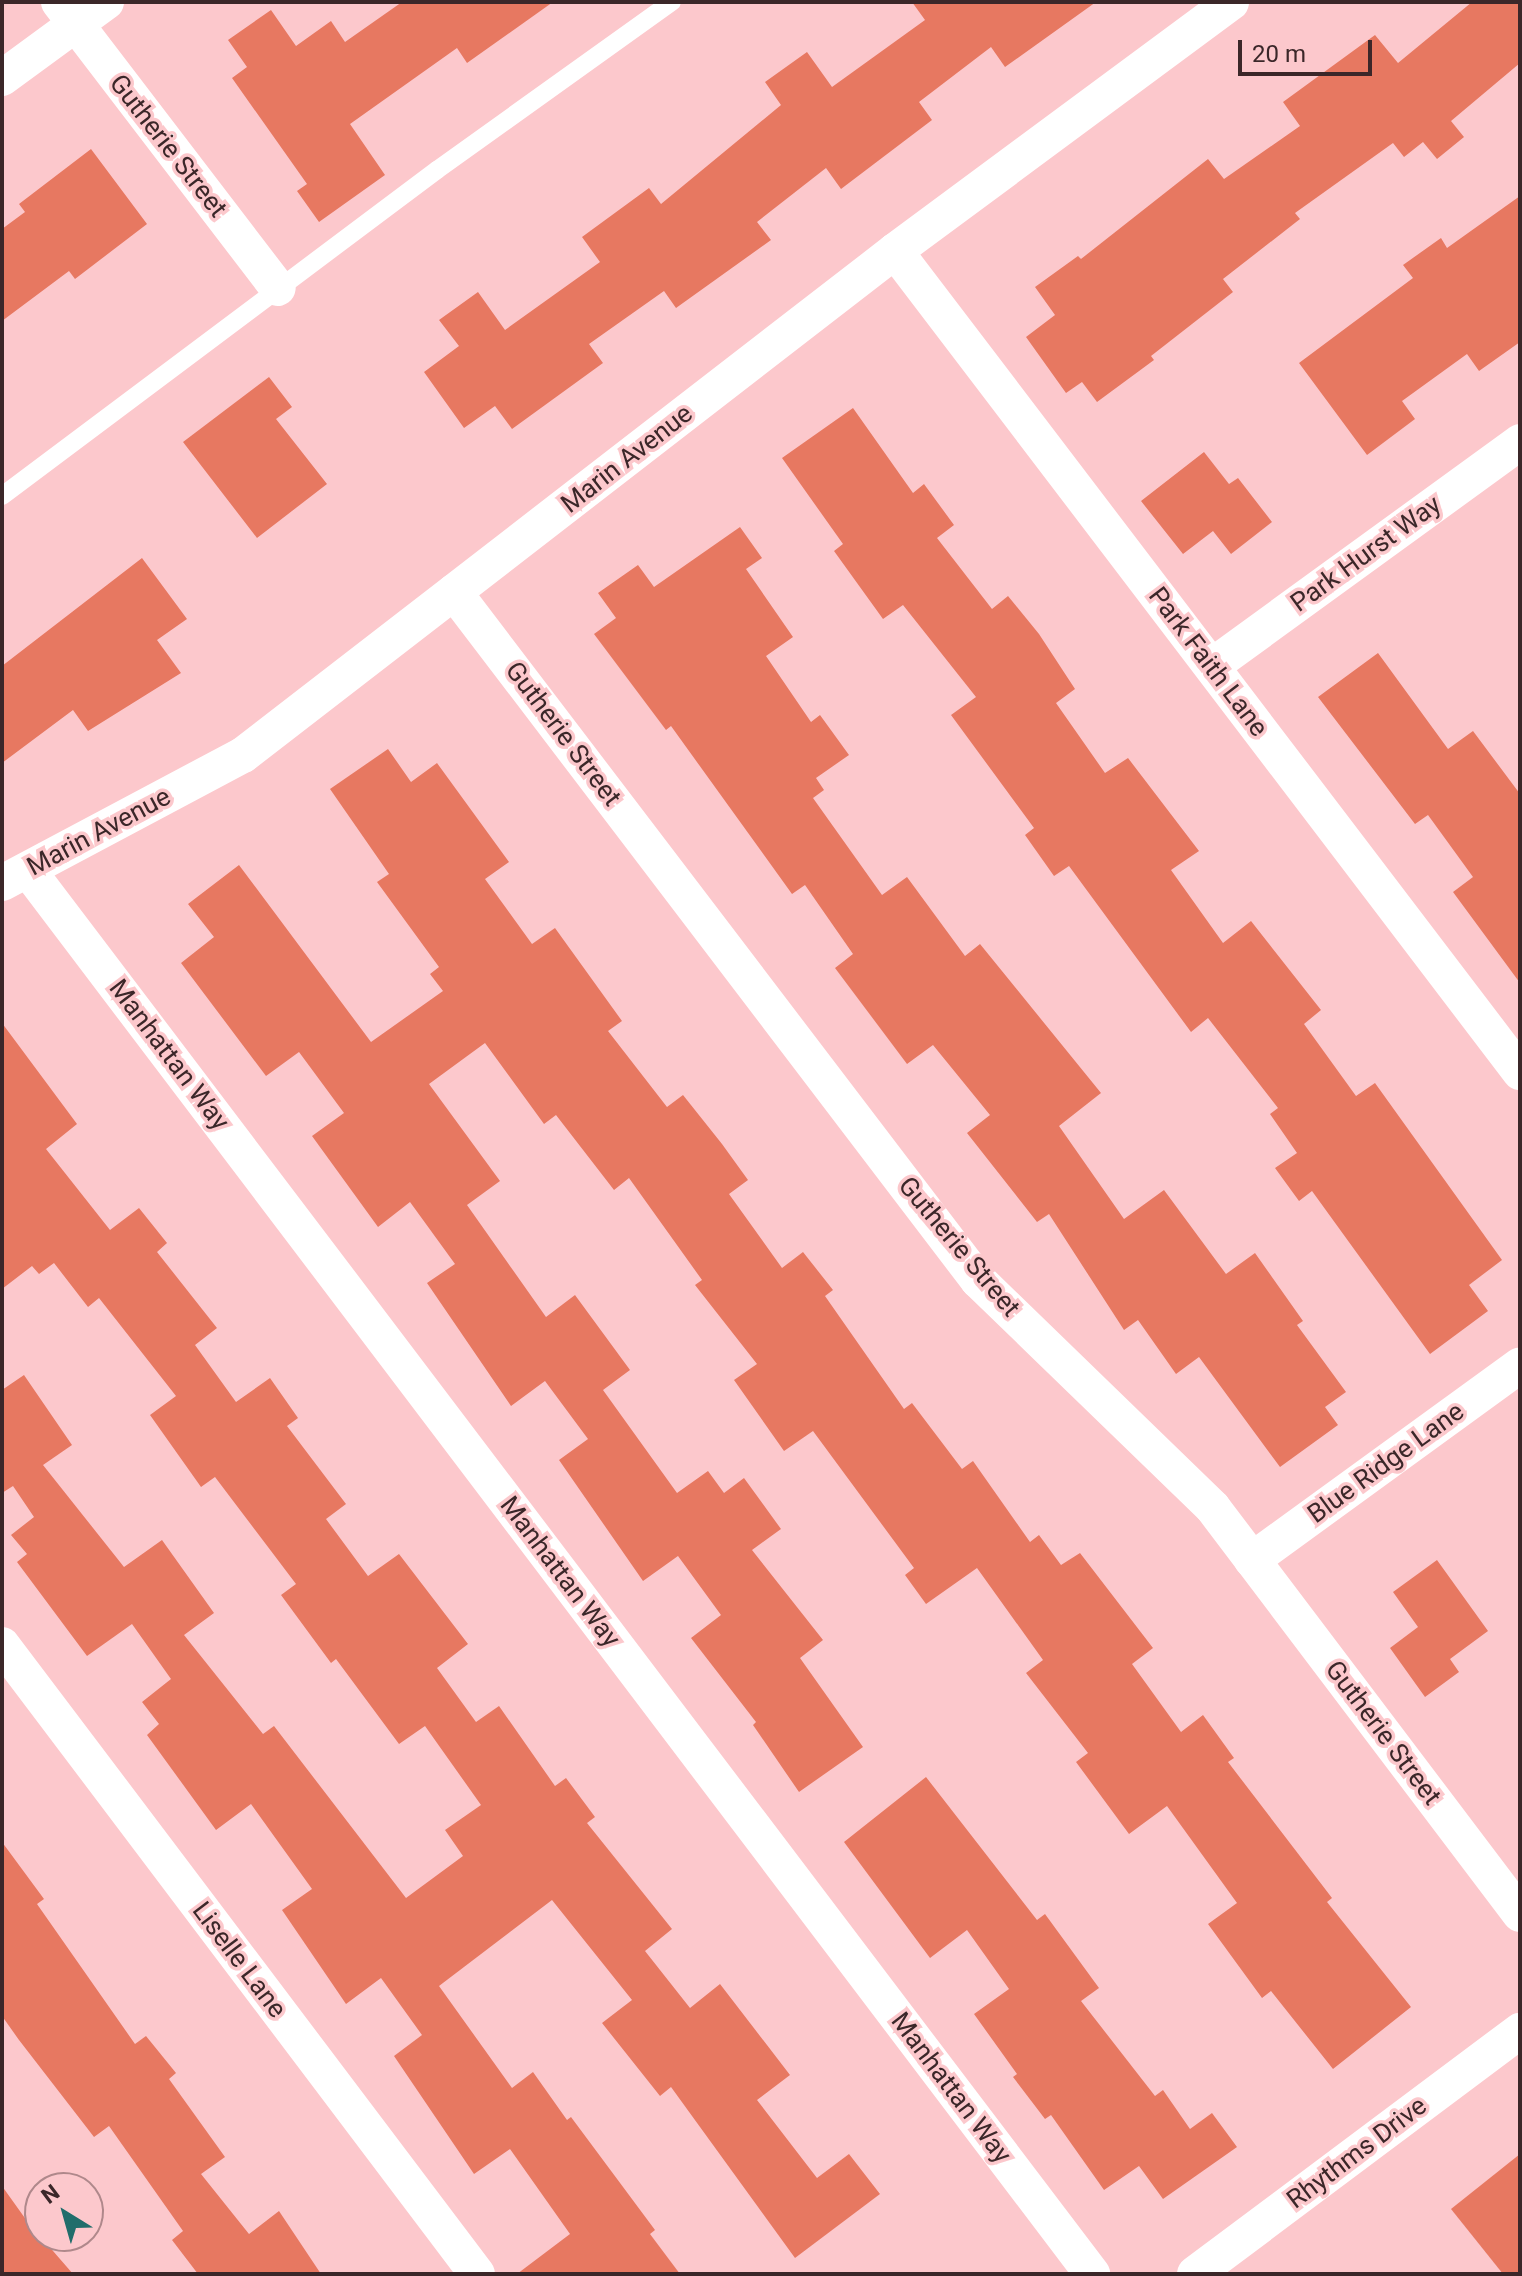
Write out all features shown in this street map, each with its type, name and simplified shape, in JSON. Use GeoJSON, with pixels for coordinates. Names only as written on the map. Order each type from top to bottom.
{"type":"FeatureCollection","features":[{"type":"Feature","properties":{"kind":"street"},"geometry":{"type":"LineString","coordinates":[[2,78],[67,14],[106,2]]}},
{"type":"Feature","properties":{"kind":"street","name":"Marin Avenue"},"geometry":{"type":"LineString","coordinates":[[15,877],[243,755],[895,251],[1231,2]]}},
{"type":"Feature","properties":{"kind":"street","name":"Gutherie Street"},"geometry":{"type":"LineString","coordinates":[[67,14],[278,288]]}},
{"type":"Feature","properties":{"kind":"street","name":"Park Faith Lane"},"geometry":{"type":"LineString","coordinates":[[895,251],[1520,1072]]}},
{"type":"Feature","properties":{"kind":"street","name":"Park Hurst Way"},"geometry":{"type":"LineString","coordinates":[[1212,666],[1520,442]]}},
{"type":"Feature","properties":{"kind":"street","name":"Gutherie Street"},"geometry":{"type":"LineString","coordinates":[[454,592],[978,1280],[1159,1450],[1252,1560],[1520,1914]]}},
{"type":"Feature","properties":{"kind":"street","name":"Manhattan Way"},"geometry":{"type":"LineString","coordinates":[[15,877],[1092,2274]]}},
{"type":"Feature","properties":{"kind":"street","name":"Blue Ridge Lane"},"geometry":{"type":"LineString","coordinates":[[1252,1560],[1520,1365]]}},
{"type":"Feature","properties":{"kind":"street","name":"Liselle Lane"},"geometry":{"type":"LineString","coordinates":[[2,1645],[477,2274]]}},
{"type":"Feature","properties":{"kind":"street","name":"Rhythms Drive"},"geometry":{"type":"LineString","coordinates":[[1195,2274],[1520,2031]]}},
{"type":"Feature","properties":{"kind":"lane"},"geometry":{"type":"LineString","coordinates":[[2,496],[278,288],[672,2]]}},
{"type":"Feature","properties":{"kind":"building"},"geometry":{"type":"Polygon","coordinates":[[[402,2],[553,2],[467,63],[457,48],[350,124],[385,175],[319,222],[297,191],[307,184],[232,78],[247,67],[228,40],[271,10],[296,46],[331,21],[345,42],[402,2]]]}},
{"type":"Feature","properties":{"kind":"building"},"geometry":{"type":"Polygon","coordinates":[[[912,2],[1096,2],[1005,67],[991,47],[919,102],[932,120],[841,189],[826,168],[757,222],[771,240],[676,308],[664,291],[589,344],[603,363],[512,429],[495,406],[464,428],[424,372],[459,346],[439,320],[478,292],[505,330],[600,262],[582,237],[649,188],[661,204],[781,105],[765,82],[807,52],[832,87],[925,20],[912,2]]]}},
{"type":"Feature","properties":{"kind":"building"},"geometry":{"type":"Polygon","coordinates":[[[1472,2],[1520,2],[1520,63],[1451,121],[1464,137],[1437,159],[1423,142],[1404,157],[1393,143],[1295,213],[1300,219],[1223,279],[1233,292],[1151,356],[1154,360],[1097,402],[1082,382],[1066,393],[1026,337],[1055,315],[1035,287],[1078,256],[1081,259],[1208,159],[1224,179],[1300,126],[1283,102],[1375,35],[1398,63],[1472,2]]]}},
{"type":"Feature","properties":{"kind":"building"},"geometry":{"type":"Polygon","coordinates":[[[91,149],[147,224],[75,279],[69,271],[2,321],[2,229],[25,212],[19,204],[91,149]]]}},
{"type":"Feature","properties":{"kind":"building"},"geometry":{"type":"Polygon","coordinates":[[[1520,196],[1520,342],[1479,371],[1467,354],[1402,401],[1415,419],[1367,455],[1299,363],[1413,278],[1403,265],[1441,238],[1447,248],[1520,196]]]}},
{"type":"Feature","properties":{"kind":"building"},"geometry":{"type":"Polygon","coordinates":[[[269,377],[292,407],[276,419],[327,484],[257,538],[183,442],[269,377]]]}},
{"type":"Feature","properties":{"kind":"building"},"geometry":{"type":"Polygon","coordinates":[[[853,408],[913,493],[924,484],[954,525],[937,538],[992,609],[1008,596],[1039,634],[1075,689],[1056,703],[1105,773],[1128,758],[1199,851],[1171,870],[1223,943],[1251,921],[1321,1010],[1304,1024],[1356,1096],[1375,1083],[1502,1260],[1469,1285],[1488,1311],[1430,1354],[1312,1191],[1299,1201],[1275,1168],[1297,1153],[1270,1114],[1278,1108],[1208,1018],[1191,1032],[1069,866],[1054,876],[1025,835],[1034,828],[951,715],[976,697],[903,605],[883,619],[834,551],[843,544],[782,458],[853,408]]]}},
{"type":"Feature","properties":{"kind":"building"},"geometry":{"type":"Polygon","coordinates":[[[1204,452],[1229,484],[1238,478],[1272,522],[1231,554],[1213,531],[1183,554],[1141,501],[1204,452]]]}},
{"type":"Feature","properties":{"kind":"building"},"geometry":{"type":"Polygon","coordinates":[[[740,527],[762,558],[746,569],[793,637],[766,656],[811,722],[820,715],[849,755],[816,778],[824,790],[813,798],[882,895],[907,877],[965,956],[980,944],[1101,1093],[1059,1126],[1124,1219],[1164,1190],[1226,1274],[1255,1253],[1303,1321],[1297,1325],[1346,1392],[1325,1407],[1338,1425],[1280,1467],[1199,1357],[1176,1374],[1138,1320],[1124,1330],[1049,1214],[1037,1222],[967,1133],[990,1115],[933,1045],[907,1064],[835,968],[853,954],[805,885],[792,894],[671,726],[666,730],[594,634],[616,618],[598,593],[638,565],[654,587],[740,527]]]}},
{"type":"Feature","properties":{"kind":"building"},"geometry":{"type":"Polygon","coordinates":[[[142,558],[187,619],[157,640],[181,673],[88,731],[73,710],[2,763],[2,666],[142,558]]]}},
{"type":"Feature","properties":{"kind":"building"},"geometry":{"type":"Polygon","coordinates":[[[1378,653],[1448,749],[1473,731],[1520,794],[1520,983],[1453,892],[1473,877],[1428,815],[1415,824],[1318,697],[1378,653]]]}},
{"type":"Feature","properties":{"kind":"building"},"geometry":{"type":"Polygon","coordinates":[[[388,749],[411,782],[437,763],[509,862],[485,879],[532,944],[555,928],[622,1021],[608,1031],[667,1107],[683,1095],[722,1144],[748,1180],[729,1194],[782,1268],[803,1252],[833,1290],[825,1296],[904,1409],[912,1403],[962,1469],[973,1461],[1030,1542],[1039,1535],[1061,1565],[1080,1553],[1153,1648],[1132,1664],[1181,1732],[1203,1715],[1234,1758],[1228,1762],[1332,1898],[1327,1902],[1411,2007],[1333,2069],[1271,1991],[1262,1998],[1208,1924],[1237,1903],[1167,1806],[1129,1834],[1076,1762],[1088,1753],[1026,1673],[1043,1660],[977,1568],[926,1604],[905,1575],[914,1568],[813,1431],[784,1451],[734,1380],[757,1364],[695,1285],[702,1280],[629,1178],[614,1190],[556,1115],[544,1124],[485,1043],[429,1084],[500,1181],[467,1205],[546,1317],[575,1295],[630,1370],[603,1390],[677,1493],[708,1471],[724,1493],[744,1478],[781,1529],[752,1550],[823,1640],[800,1658],[863,1747],[799,1792],[753,1725],[756,1722],[691,1638],[721,1615],[678,1556],[643,1581],[559,1460],[588,1439],[545,1381],[511,1406],[427,1283],[455,1264],[410,1202],[378,1227],[312,1136],[344,1113],[299,1052],[266,1076],[181,963],[214,937],[188,904],[239,865],[371,1042],[443,991],[430,974],[439,967],[377,882],[389,874],[330,789],[388,749]]]}},
{"type":"Feature","properties":{"kind":"building"},"geometry":{"type":"Polygon","coordinates":[[[2,1023],[77,1124],[46,1149],[110,1230],[139,1208],[167,1243],[157,1252],[217,1328],[195,1345],[236,1402],[270,1378],[298,1418],[287,1426],[346,1504],[326,1519],[368,1576],[399,1554],[468,1644],[437,1668],[476,1722],[499,1706],[555,1786],[566,1778],[595,1817],[587,1823],[672,1929],[645,1951],[690,2008],[720,1984],[790,2075],[757,2100],[817,2178],[849,2154],[880,2194],[795,2258],[671,2087],[660,2096],[602,2023],[632,2000],[552,1900],[439,1986],[512,2088],[533,2072],[567,2120],[571,2117],[655,2230],[650,2234],[680,2274],[517,2274],[570,2234],[510,2149],[474,2174],[394,2056],[422,2035],[381,1978],[346,2004],[282,1910],[312,1889],[251,1804],[216,1830],[147,1735],[159,1724],[142,1702],[171,1679],[132,1624],[87,1656],[17,1562],[27,1554],[11,1535],[34,1517],[13,1486],[2,1493],[2,1390],[24,1375],[72,1445],[43,1465],[124,1567],[162,1540],[214,1613],[184,1635],[263,1734],[274,1726],[406,1898],[463,1856],[445,1830],[481,1805],[425,1726],[399,1744],[336,1659],[331,1663],[281,1595],[296,1584],[215,1477],[201,1487],[150,1415],[176,1396],[99,1298],[88,1307],[54,1263],[39,1274],[32,1266],[2,1289],[2,1023]]]}},
{"type":"Feature","properties":{"kind":"building"},"geometry":{"type":"Polygon","coordinates":[[[1437,1560],[1488,1631],[1450,1659],[1459,1672],[1425,1697],[1390,1648],[1418,1627],[1393,1592],[1437,1560]]]}},
{"type":"Feature","properties":{"kind":"building"},"geometry":{"type":"Polygon","coordinates":[[[926,1777],[1037,1920],[1045,1914],[1099,1988],[1081,2001],[1155,2096],[1163,2090],[1190,2129],[1212,2113],[1237,2147],[1163,2199],[1139,2166],[1104,2190],[1051,2115],[1045,2119],[1013,2077],[1017,2074],[974,2014],[1009,1989],[967,1930],[930,1958],[844,1842],[926,1777]]]}},
{"type":"Feature","properties":{"kind":"building"},"geometry":{"type":"Polygon","coordinates":[[[2,1842],[44,1899],[37,1904],[135,2044],[146,2036],[176,2073],[169,2079],[225,2157],[201,2174],[249,2234],[279,2211],[321,2274],[198,2274],[172,2240],[183,2231],[109,2126],[94,2137],[19,2040],[2,2016],[2,1842]]]}},
{"type":"Feature","properties":{"kind":"building"},"geometry":{"type":"Polygon","coordinates":[[[1520,2154],[1520,2274],[1503,2274],[1451,2209],[1520,2154]]]}},
{"type":"Feature","properties":{"kind":"building"},"geometry":{"type":"Polygon","coordinates":[[[2,2186],[24,2217],[24,2252],[54,2252],[73,2274],[2,2274],[2,2186]]]}}]}
